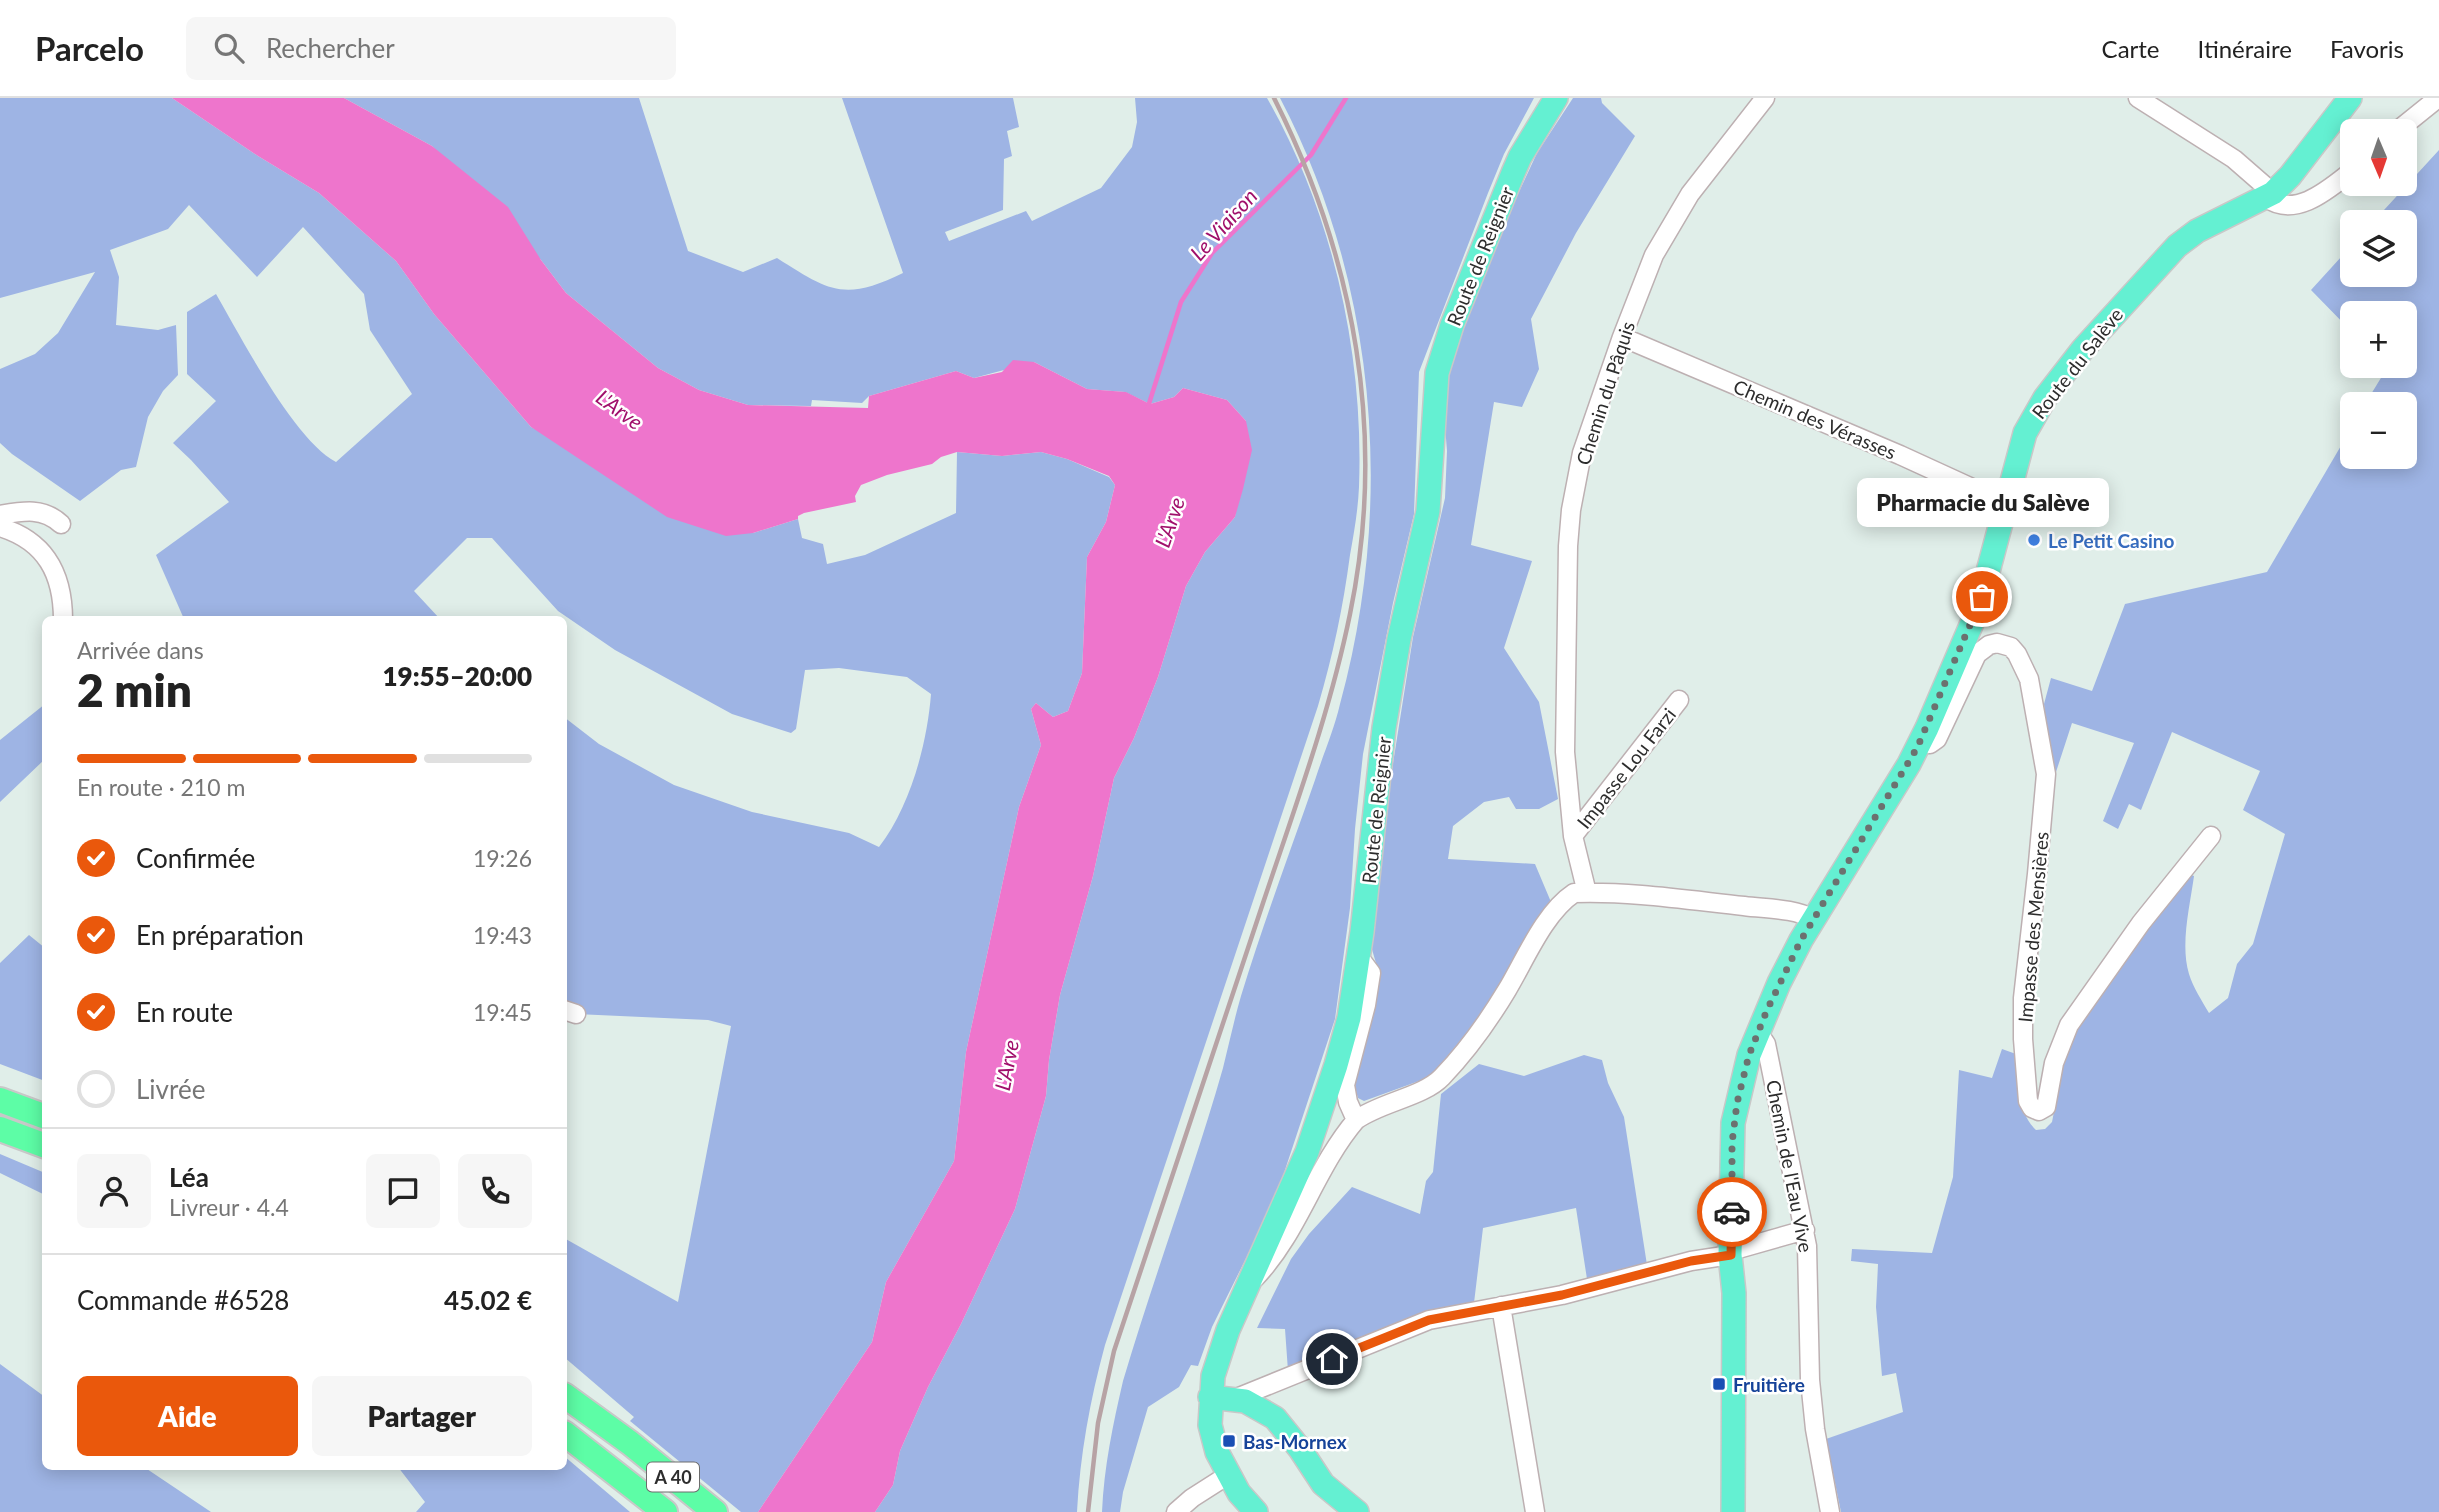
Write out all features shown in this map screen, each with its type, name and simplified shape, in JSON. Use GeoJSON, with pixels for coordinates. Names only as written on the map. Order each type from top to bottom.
{"type":"FeatureCollection","features":[{"type":"Feature","properties":{"kind":"highway"},"geometry":{"type":"LineString","coordinates":[[0,1100],[42,1116]]}},
{"type":"Feature","properties":{"kind":"highway"},"geometry":{"type":"LineString","coordinates":[[0,1129],[42,1145]]}},
{"type":"Feature","properties":{"kind":"highway","name":"A 40"},"geometry":{"type":"LineString","coordinates":[[567,1397],[630,1443],[715,1512]]}},
{"type":"Feature","properties":{"kind":"highway","name":"A 40"},"geometry":{"type":"LineString","coordinates":[[567,1435],[665,1512]]}},
{"type":"Feature","properties":{"kind":"main road","name":"Route de Reignier"},"geometry":{"type":"LineString","coordinates":[[1256,1512],[1228,1475],[1213,1436],[1210,1397],[1219,1352],[1293,1187],[1322,1107],[1349,1018],[1359,957],[1384,728],[1404,613],[1428,511],[1437,373],[1452,325],[1513,173],[1556,98]]}},
{"type":"Feature","properties":{"kind":"main road","name":"Route du Salève"},"geometry":{"type":"LineString","coordinates":[[1733,1512],[1732,1417],[1722,1360],[1722,1291],[1731,1253],[1733,1123],[1742,1079],[1758,1032],[1789,961],[1921,741],[1978,608],[2029,424],[2045,398],[2083,349],[2176,246],[2197,231],[2269,196],[2284,182],[2350,98]]}},
{"type":"Feature","properties":{"kind":"main road"},"geometry":{"type":"LineString","coordinates":[[1210,1397],[1254,1404],[1275,1418],[1300,1448],[1323,1485],[1357,1512]]}},
{"type":"Feature","properties":{"kind":"street","name":"Chemin du Pâquis"},"geometry":{"type":"LineString","coordinates":[[1587,893],[1573,836],[1565,752],[1566,609],[1570,525],[1582,453],[1651,261],[1711,164],[1765,98]]}},
{"type":"Feature","properties":{"kind":"street"},"geometry":{"type":"LineString","coordinates":[[2138,98],[2234,159],[2269,196],[2284,206],[2302,203],[2340,180]]}},
{"type":"Feature","properties":{"kind":"street"},"geometry":{"type":"LineString","coordinates":[[2412,119],[2438,98]]}},
{"type":"Feature","properties":{"kind":"street","name":"Chemin des Vérasses"},"geometry":{"type":"LineString","coordinates":[[1622,337],[1900,455],[2007,504]]}},
{"type":"Feature","properties":{"kind":"street"},"geometry":{"type":"LineString","coordinates":[[0,515],[41,512],[51,515],[61,524]]}},
{"type":"Feature","properties":{"kind":"street"},"geometry":{"type":"LineString","coordinates":[[0,527],[29,540],[52,566],[63,594],[63,616]]}},
{"type":"Feature","properties":{"kind":"street","name":"Impasse des Mensières"},"geometry":{"type":"LineString","coordinates":[[1921,741],[1930,744],[1935,742],[1973,661],[1983,648],[1997,643],[2004,644],[2017,654],[2029,679],[2046,774],[2023,998],[2022,1039],[2028,1101],[2032,1108],[2039,1111],[2046,1107],[2054,1063],[2073,1018],[2141,923],[2211,836]]}},
{"type":"Feature","properties":{"kind":"street","name":"Impasse Lou Farzi"},"geometry":{"type":"LineString","coordinates":[[1573,836],[1679,700]]}},
{"type":"Feature","properties":{"kind":"street"},"geometry":{"type":"LineString","coordinates":[[1246,1288],[1273,1260],[1337,1145],[1356,1121],[1371,1110],[1421,1091],[1442,1077],[1506,992],[1551,916],[1565,899],[1574,893],[1676,899],[1776,910],[1814,919]]}},
{"type":"Feature","properties":{"kind":"street"},"geometry":{"type":"LineString","coordinates":[[1356,1121],[1345,1085],[1366,1005],[1371,973],[1359,957]]}},
{"type":"Feature","properties":{"kind":"street","name":"Chemin de l'Eau Vive"},"geometry":{"type":"LineString","coordinates":[[1758,1032],[1766,1044],[1805,1230],[1810,1380],[1830,1512]]}},
{"type":"Feature","properties":{"kind":"street"},"geometry":{"type":"LineString","coordinates":[[1234,1399],[1429,1320],[1562,1295],[1731,1253],[1805,1230]]}},
{"type":"Feature","properties":{"kind":"street"},"geometry":{"type":"LineString","coordinates":[[1502,1306],[1535,1512]]}},
{"type":"Feature","properties":{"kind":"street"},"geometry":{"type":"LineString","coordinates":[[1176,1512],[1192,1498],[1228,1475]]}},
{"type":"Feature","properties":{"kind":"shaded area"},"geometry":{"type":"Polygon","coordinates":[[[0,98],[172,98],[319,193],[396,261],[434,314],[531,427],[753,533],[798,519],[802,538],[823,544],[827,564],[865,555],[956,513],[957,452],[1002,456],[1041,452],[1067,459],[1109,477],[1115,485],[1106,522],[1087,557],[1082,673],[1068,711],[1053,717],[1036,703],[1031,709],[1041,745],[1019,807],[966,1052],[954,1161],[886,1282],[872,1342],[758,1512],[741,1512],[630,1421],[634,1417],[567,1360],[567,1240],[678,1302],[731,1026],[708,1020],[576,1014],[574,1004],[567,1002],[567,719],[599,744],[674,785],[752,812],[849,833],[879,847],[900,813],[915,775],[926,734],[931,694],[907,677],[839,668],[805,670],[796,729],[791,733],[732,714],[615,650],[558,611],[492,538],[467,538],[414,591],[437,616],[183,616],[156,555],[229,502],[173,443],[216,401],[187,374],[187,312],[216,294],[286,411],[303,433],[336,462],[412,394],[370,330],[364,294],[303,227],[257,277],[189,205],[168,229],[110,250],[119,277],[116,325],[158,330],[176,325],[178,375],[163,391],[148,417],[136,467],[121,470],[80,501],[0,443],[0,369],[35,354],[58,333],[95,272],[0,298],[0,98]]]}},
{"type":"Feature","properties":{"kind":"shaded area"},"geometry":{"type":"Polygon","coordinates":[[[344,98],[639,98],[688,251],[743,272],[777,258],[824,285],[851,290],[866,288],[903,273],[842,98],[1013,98],[1019,127],[1007,131],[1012,156],[1004,159],[1003,210],[945,232],[949,241],[1026,211],[1032,221],[1101,188],[1132,147],[1137,122],[1135,98],[1267,98],[1310,189],[1340,286],[1356,386],[1359,437],[1358,504],[1337,631],[1318,706],[1105,1345],[1086,1428],[1077,1512],[875,1512],[893,1485],[900,1451],[928,1387],[1015,1209],[1046,1096],[1060,995],[1093,876],[1114,778],[1134,738],[1158,677],[1186,586],[1205,552],[1235,517],[1246,421],[1227,400],[1183,388],[1174,397],[1150,404],[1125,392],[1087,389],[1034,362],[974,378],[956,371],[869,396],[862,403],[812,400],[811,406],[748,405],[699,390],[658,368],[566,293],[541,260],[432,146],[344,98]]]}},
{"type":"Feature","properties":{"kind":"shaded area"},"geometry":{"type":"Polygon","coordinates":[[[1280,98],[1534,98],[1504,154],[1419,372],[1414,514],[1363,754],[1350,908],[1335,1019],[1284,1173],[1259,1232],[1212,1327],[1198,1366],[1191,1365],[1179,1387],[1148,1407],[1123,1492],[1120,1512],[1102,1512],[1109,1446],[1123,1381],[1223,1068],[1249,969],[1338,714],[1357,628],[1367,551],[1371,473],[1367,395],[1356,318],[1338,242],[1313,169],[1280,98]]]}},
{"type":"Feature","properties":{"kind":"shaded area"},"geometry":{"type":"Polygon","coordinates":[[[1573,98],[1601,98],[1602,103],[1635,136],[1576,233],[1531,319],[1539,369],[1522,407],[1494,402],[1471,545],[1532,561],[1504,648],[1539,702],[1558,799],[1539,809],[1516,809],[1509,797],[1484,802],[1453,826],[1448,859],[1535,864],[1551,902],[1477,1021],[1430,1077],[1364,1101],[1358,1098],[1355,1088],[1378,970],[1371,946],[1388,795],[1413,637],[1445,498],[1447,451],[1444,413],[1448,379],[1460,338],[1517,196],[1537,153],[1573,98]]]}},
{"type":"Feature","properties":{"kind":"shaded area"},"geometry":{"type":"Polygon","coordinates":[[[2439,150],[2439,1512],[1841,1512],[1826,1439],[1903,1412],[1896,1373],[1882,1376],[1876,1307],[1878,1264],[1851,1261],[1852,1249],[1932,1253],[1953,1177],[1959,1070],[1992,1078],[2002,1049],[2016,1054],[2025,1114],[2036,1130],[2045,1129],[2052,1122],[2066,1051],[2084,1015],[2188,874],[2194,876],[2187,925],[2186,962],[2193,984],[2209,1013],[2228,998],[2237,964],[2253,944],[2285,834],[2243,810],[2260,771],[2172,732],[2141,810],[2129,804],[2118,829],[2103,821],[2134,743],[2072,723],[2056,772],[2050,770],[2044,704],[2051,678],[2092,691],[2125,604],[2267,572],[2340,447],[2340,469],[2417,469],[2417,392],[2372,392],[2381,378],[2417,378],[2417,301],[2340,301],[2340,320],[2311,290],[2340,258],[2340,287],[2417,287],[2417,210],[2384,210],[2397,196],[2417,196],[2417,174],[2439,150]]]}},
{"type":"Feature","properties":{"kind":"shaded area"},"geometry":{"type":"Polygon","coordinates":[[[42,706],[42,762],[0,802],[0,740],[42,706]]]}},
{"type":"Feature","properties":{"kind":"shaded area"},"geometry":{"type":"Polygon","coordinates":[[[29,935],[42,946],[42,1080],[0,1064],[0,963],[29,935]]]}},
{"type":"Feature","properties":{"kind":"shaded area"},"geometry":{"type":"Polygon","coordinates":[[[1584,1055],[1602,1060],[1608,1083],[1624,1117],[1647,1265],[1587,1279],[1576,1208],[1483,1228],[1474,1303],[1288,1371],[1285,1329],[1257,1328],[1291,1259],[1309,1234],[1352,1187],[1420,1214],[1426,1181],[1433,1172],[1441,1094],[1479,1064],[1524,1076],[1584,1055]]]}},
{"type":"Feature","properties":{"kind":"shaded area"},"geometry":{"type":"Polygon","coordinates":[[[0,1154],[42,1172],[42,1194],[0,1173],[0,1154]]]}},
{"type":"Feature","properties":{"kind":"shaded area"},"geometry":{"type":"Polygon","coordinates":[[[0,1364],[42,1395],[42,1470],[148,1470],[211,1512],[0,1512],[0,1364]]]}},
{"type":"Feature","properties":{"kind":"shaded area"},"geometry":{"type":"Polygon","coordinates":[[[567,1459],[630,1512],[416,1512],[425,1502],[400,1470],[567,1470],[567,1459]]]}},
{"type":"Feature","properties":{"kind":"water","name":"L'Arve"},"geometry":{"type":"Polygon","coordinates":[[[172,98],[344,98],[432,146],[508,207],[541,260],[566,293],[658,368],[699,390],[748,405],[868,408],[869,396],[956,371],[974,378],[1002,372],[1013,360],[1034,362],[1087,389],[1126,392],[1150,404],[1174,397],[1183,388],[1227,400],[1246,421],[1252,450],[1235,517],[1205,552],[1186,586],[1158,677],[1134,738],[1114,778],[1093,876],[1060,995],[1046,1096],[1015,1209],[928,1387],[900,1451],[893,1485],[875,1512],[758,1512],[872,1342],[886,1282],[954,1161],[966,1052],[1019,807],[1041,745],[1031,709],[1036,703],[1053,717],[1068,711],[1082,673],[1087,557],[1106,522],[1115,485],[1109,476],[1041,452],[1002,456],[957,452],[941,457],[932,464],[887,475],[861,485],[855,496],[856,502],[804,513],[798,516],[798,519],[753,533],[726,536],[667,517],[531,427],[434,314],[396,261],[319,193],[172,98]]]}},
{"type":"Feature","properties":{"kind":"waterway","name":"Le Viaison"},"geometry":{"type":"LineString","coordinates":[[1147,410],[1181,302],[1212,253],[1311,155],[1346,98]]}},
{"type":"Feature","properties":{"kind":"railway"},"geometry":{"type":"LineString","coordinates":[[1088,1512],[1098,1423],[1114,1351],[1322,723],[1342,651],[1361,547],[1365,480],[1364,415],[1356,349],[1343,285],[1325,221],[1302,159],[1274,98]]}},
{"type":"Feature","properties":{"kind":"way so far"},"geometry":{"type":"LineString","coordinates":[[1732,1212],[1733,1123],[1749,1055],[1767,1010],[1801,940],[1909,764],[1982,597]]}},
{"type":"Feature","properties":{"kind":"place","name":"Le Petit Casino"},"geometry":{"type":"Point","coordinates":[2034,540]}},
{"type":"Feature","properties":{"kind":"place","name":"Pharmacie du Salève"},"geometry":{"type":"Point","coordinates":[1982,597]}},
{"type":"Feature","properties":{"kind":"place","name":"Fruitière"},"geometry":{"type":"Point","coordinates":[1719,1384]}},
{"type":"Feature","properties":{"kind":"place","name":"Bas-Mornex"},"geometry":{"type":"Point","coordinates":[1229,1441]}},
{"type":"Feature","properties":{"kind":"route"},"geometry":{"type":"LineString","coordinates":[[1332,1359],[1429,1320],[1562,1295],[1707,1257],[1731,1255],[1732,1212]]}}]}
